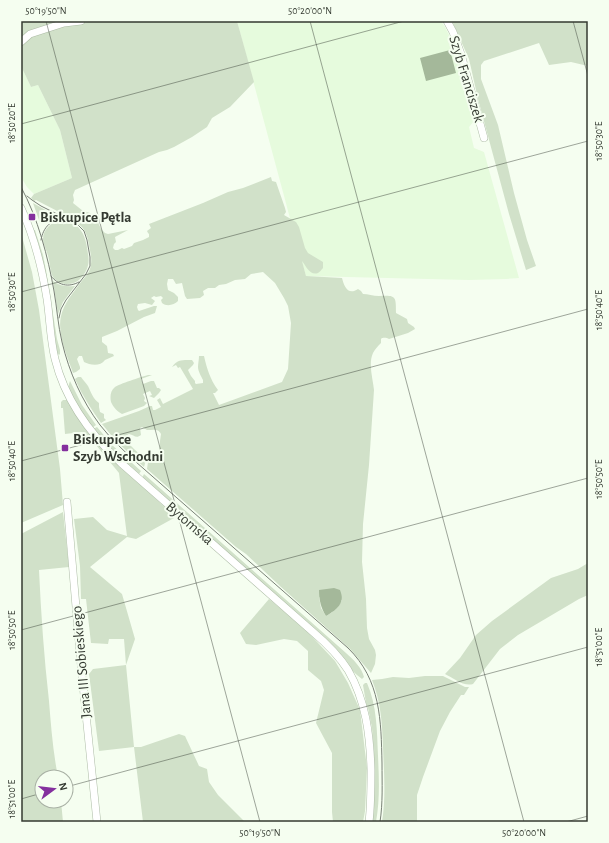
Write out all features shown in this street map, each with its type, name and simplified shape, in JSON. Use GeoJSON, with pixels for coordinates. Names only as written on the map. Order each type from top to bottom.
{"type":"FeatureCollection","features":[{"type":"Feature","properties":{"kind":"street"},"geometry":{"type":"LineString","coordinates":[[21,42],[30,34],[64,23],[81,21]]}},
{"type":"Feature","properties":{"kind":"street","name":"Szyb Franciszek"},"geometry":{"type":"LineString","coordinates":[[447,21],[459,48],[484,138]]}},
{"type":"Feature","properties":{"kind":"street","name":"Bytomska"},"geometry":{"type":"LineString","coordinates":[[21,208],[32,236],[41,269],[47,298],[56,364],[65,388],[84,422],[101,443],[121,463],[314,632],[338,657],[348,670],[361,700],[369,732],[371,808],[369,822]]}},
{"type":"Feature","properties":{"kind":"street","name":"Jana III Sobieskiego"},"geometry":{"type":"LineString","coordinates":[[67,502],[81,665],[97,822]]}},
{"type":"Feature","properties":{"kind":"shaded area"},"geometry":{"type":"Polygon","coordinates":[[[21,21],[60,21],[37,28],[21,37],[21,21]]]}},
{"type":"Feature","properties":{"kind":"shaded area"},"geometry":{"type":"Polygon","coordinates":[[[237,21],[441,21],[453,43],[475,120],[469,127],[474,148],[484,152],[519,278],[469,280],[306,276],[237,21]]]}},
{"type":"Feature","properties":{"kind":"shaded area"},"geometry":{"type":"Polygon","coordinates":[[[237,21],[254,82],[230,107],[212,118],[207,127],[192,137],[174,147],[159,152],[75,190],[73,195],[73,203],[83,211],[90,213],[96,218],[101,229],[105,233],[108,234],[128,230],[115,237],[116,242],[113,248],[115,250],[132,246],[134,243],[149,237],[147,231],[151,228],[149,224],[228,192],[271,177],[272,181],[276,182],[285,208],[286,212],[284,215],[296,222],[308,253],[323,262],[323,268],[319,273],[315,274],[308,270],[302,261],[306,276],[342,278],[345,287],[349,291],[355,291],[358,289],[363,294],[392,296],[396,303],[396,313],[407,319],[408,323],[415,329],[408,333],[389,339],[381,339],[381,343],[373,353],[371,362],[374,390],[363,524],[362,562],[367,628],[369,639],[376,655],[375,664],[371,673],[350,649],[246,554],[236,547],[147,469],[148,462],[153,461],[159,451],[160,432],[155,430],[147,430],[142,427],[140,428],[141,435],[136,437],[129,434],[125,436],[124,440],[146,460],[144,467],[116,441],[102,424],[150,406],[152,406],[153,410],[155,410],[161,407],[157,400],[160,398],[163,404],[193,389],[180,367],[178,368],[176,365],[172,367],[178,361],[192,360],[194,363],[188,370],[196,384],[203,383],[198,369],[199,356],[204,356],[209,374],[218,390],[213,393],[219,405],[282,382],[288,369],[291,323],[288,306],[275,283],[263,272],[251,274],[245,279],[235,280],[219,285],[215,288],[208,288],[203,291],[204,295],[200,298],[187,299],[182,283],[176,284],[173,279],[168,279],[168,290],[178,297],[178,301],[175,304],[166,305],[162,303],[161,300],[163,298],[161,296],[154,296],[151,298],[155,301],[152,305],[145,303],[138,304],[137,307],[139,311],[157,306],[155,313],[102,337],[102,342],[107,346],[108,353],[113,354],[114,356],[100,364],[95,365],[84,362],[82,356],[79,356],[77,359],[80,369],[73,373],[61,337],[61,316],[69,298],[91,267],[91,254],[86,233],[81,226],[62,216],[63,214],[36,200],[34,201],[31,198],[34,194],[72,178],[60,130],[38,85],[31,87],[21,66],[21,45],[28,39],[47,31],[68,25],[88,22],[237,21]],[[319,597],[321,608],[326,616],[336,610],[342,600],[319,597]]]}},
{"type":"Feature","properties":{"kind":"shaded area"},"geometry":{"type":"Polygon","coordinates":[[[452,21],[588,21],[588,66],[571,62],[549,65],[539,43],[484,61],[481,65],[481,79],[498,125],[514,193],[536,266],[526,270],[509,214],[478,99],[469,59],[452,21]]]}},
{"type":"Feature","properties":{"kind":"shaded area"},"geometry":{"type":"Polygon","coordinates":[[[450,50],[456,73],[426,81],[420,58],[450,50]]]}},
{"type":"Feature","properties":{"kind":"shaded area"},"geometry":{"type":"Polygon","coordinates":[[[21,66],[31,87],[38,85],[60,130],[72,178],[34,194],[27,187],[21,177],[21,66]]]}},
{"type":"Feature","properties":{"kind":"shaded area"},"geometry":{"type":"Polygon","coordinates":[[[33,203],[51,213],[44,221],[40,223],[33,203]]]}},
{"type":"Feature","properties":{"kind":"shaded area"},"geometry":{"type":"Polygon","coordinates":[[[60,220],[73,223],[78,226],[86,241],[89,258],[84,274],[80,279],[70,284],[59,282],[53,277],[43,241],[43,235],[46,229],[54,222],[60,220]]]}},
{"type":"Feature","properties":{"kind":"shaded area"},"geometry":{"type":"Polygon","coordinates":[[[33,230],[35,230],[43,255],[51,300],[33,230]]]}},
{"type":"Feature","properties":{"kind":"shaded area"},"geometry":{"type":"Polygon","coordinates":[[[21,233],[32,272],[39,310],[60,469],[63,505],[21,523],[21,233]]]}},
{"type":"Feature","properties":{"kind":"shaded area"},"geometry":{"type":"Polygon","coordinates":[[[53,281],[64,286],[75,286],[63,302],[58,314],[53,281]]]}},
{"type":"Feature","properties":{"kind":"shaded area"},"geometry":{"type":"Polygon","coordinates":[[[51,302],[60,350],[59,355],[56,349],[51,302]]]}},
{"type":"Feature","properties":{"kind":"shaded area"},"geometry":{"type":"Polygon","coordinates":[[[152,375],[141,379],[143,384],[154,381],[157,388],[161,390],[159,393],[154,398],[149,396],[152,395],[150,391],[143,394],[145,398],[144,401],[147,403],[144,406],[122,414],[119,412],[111,402],[110,398],[112,390],[121,384],[152,375]]]}},
{"type":"Feature","properties":{"kind":"shaded area"},"geometry":{"type":"Polygon","coordinates":[[[81,377],[99,403],[100,412],[104,414],[104,418],[106,420],[101,423],[87,402],[75,379],[81,377]]]}},
{"type":"Feature","properties":{"kind":"shaded area"},"geometry":{"type":"Polygon","coordinates":[[[70,381],[82,405],[96,425],[92,428],[76,404],[69,390],[70,381]]]}},
{"type":"Feature","properties":{"kind":"shaded area"},"geometry":{"type":"Polygon","coordinates":[[[63,400],[68,401],[95,442],[170,512],[174,518],[136,539],[127,537],[90,567],[122,594],[135,639],[126,665],[124,639],[109,639],[108,644],[91,643],[86,599],[81,599],[80,566],[74,519],[93,517],[107,530],[127,536],[119,473],[96,445],[82,432],[65,434],[63,408],[61,408],[61,402],[63,400]]]}},
{"type":"Feature","properties":{"kind":"shaded area"},"geometry":{"type":"Polygon","coordinates":[[[97,427],[112,445],[141,471],[139,474],[123,461],[93,429],[97,427]]]}},
{"type":"Feature","properties":{"kind":"shaded area"},"geometry":{"type":"Polygon","coordinates":[[[144,474],[349,655],[359,667],[364,677],[362,679],[357,675],[142,478],[144,474]]]}},
{"type":"Feature","properties":{"kind":"shaded area"},"geometry":{"type":"Polygon","coordinates":[[[63,512],[69,567],[39,570],[52,739],[57,769],[34,769],[34,809],[62,809],[63,822],[21,822],[21,534],[63,512]]]}},
{"type":"Feature","properties":{"kind":"shaded area"},"geometry":{"type":"Polygon","coordinates":[[[588,563],[588,595],[518,635],[500,649],[473,684],[470,685],[462,683],[445,674],[460,658],[476,635],[492,621],[551,578],[578,569],[588,563]]]}},
{"type":"Feature","properties":{"kind":"shaded area"},"geometry":{"type":"Polygon","coordinates":[[[334,588],[340,590],[342,595],[341,603],[336,609],[326,616],[319,597],[319,590],[334,588]]]}},
{"type":"Feature","properties":{"kind":"shaded area"},"geometry":{"type":"Polygon","coordinates":[[[269,599],[304,628],[335,661],[348,683],[360,710],[367,768],[363,822],[333,822],[332,753],[316,723],[324,690],[321,681],[308,670],[308,651],[297,641],[284,639],[256,645],[246,644],[240,633],[269,599]]]}},
{"type":"Feature","properties":{"kind":"shaded area"},"geometry":{"type":"Polygon","coordinates":[[[126,665],[134,747],[99,751],[89,674],[93,669],[126,665]]]}},
{"type":"Feature","properties":{"kind":"shaded area"},"geometry":{"type":"Polygon","coordinates":[[[443,676],[465,687],[469,687],[464,695],[461,695],[440,731],[417,795],[417,822],[382,822],[384,784],[382,730],[379,705],[372,680],[393,677],[409,678],[443,676]]]}},
{"type":"Feature","properties":{"kind":"shaded area"},"geometry":{"type":"Polygon","coordinates":[[[367,683],[373,701],[377,728],[379,789],[376,822],[372,822],[374,808],[374,756],[372,728],[363,685],[367,683]]]}},
{"type":"Feature","properties":{"kind":"shaded area"},"geometry":{"type":"Polygon","coordinates":[[[179,734],[185,736],[199,766],[207,769],[209,782],[218,795],[245,822],[143,822],[134,747],[141,747],[179,734]]]}},
{"type":"Feature","properties":{"kind":"tram line"},"geometry":{"type":"LineString","coordinates":[[21,187],[37,225],[49,265],[61,336],[68,364],[77,386],[93,416],[113,440],[136,462],[348,648],[359,660],[367,674],[373,687],[380,717],[382,763],[382,808],[380,822]]}},
{"type":"Feature","properties":{"kind":"tram line"},"geometry":{"type":"LineString","coordinates":[[27,196],[41,206],[77,224],[84,231],[87,240],[90,266],[86,274],[66,300],[61,309],[59,318]]}},
{"type":"Feature","properties":{"kind":"tram line"},"geometry":{"type":"LineString","coordinates":[[41,240],[42,235],[49,224],[56,220],[65,219]]}},
{"type":"Feature","properties":{"kind":"tram line"},"geometry":{"type":"LineString","coordinates":[[51,276],[57,282],[64,285],[71,285],[79,282]]}},
{"type":"Feature","properties":{"kind":"place","name":"Biskupice Pętla"},"geometry":{"type":"Point","coordinates":[32,217]}},
{"type":"Feature","properties":{"kind":"place","name":"Biskupice Szyb Wschodni"},"geometry":{"type":"Point","coordinates":[65,448]}}]}
